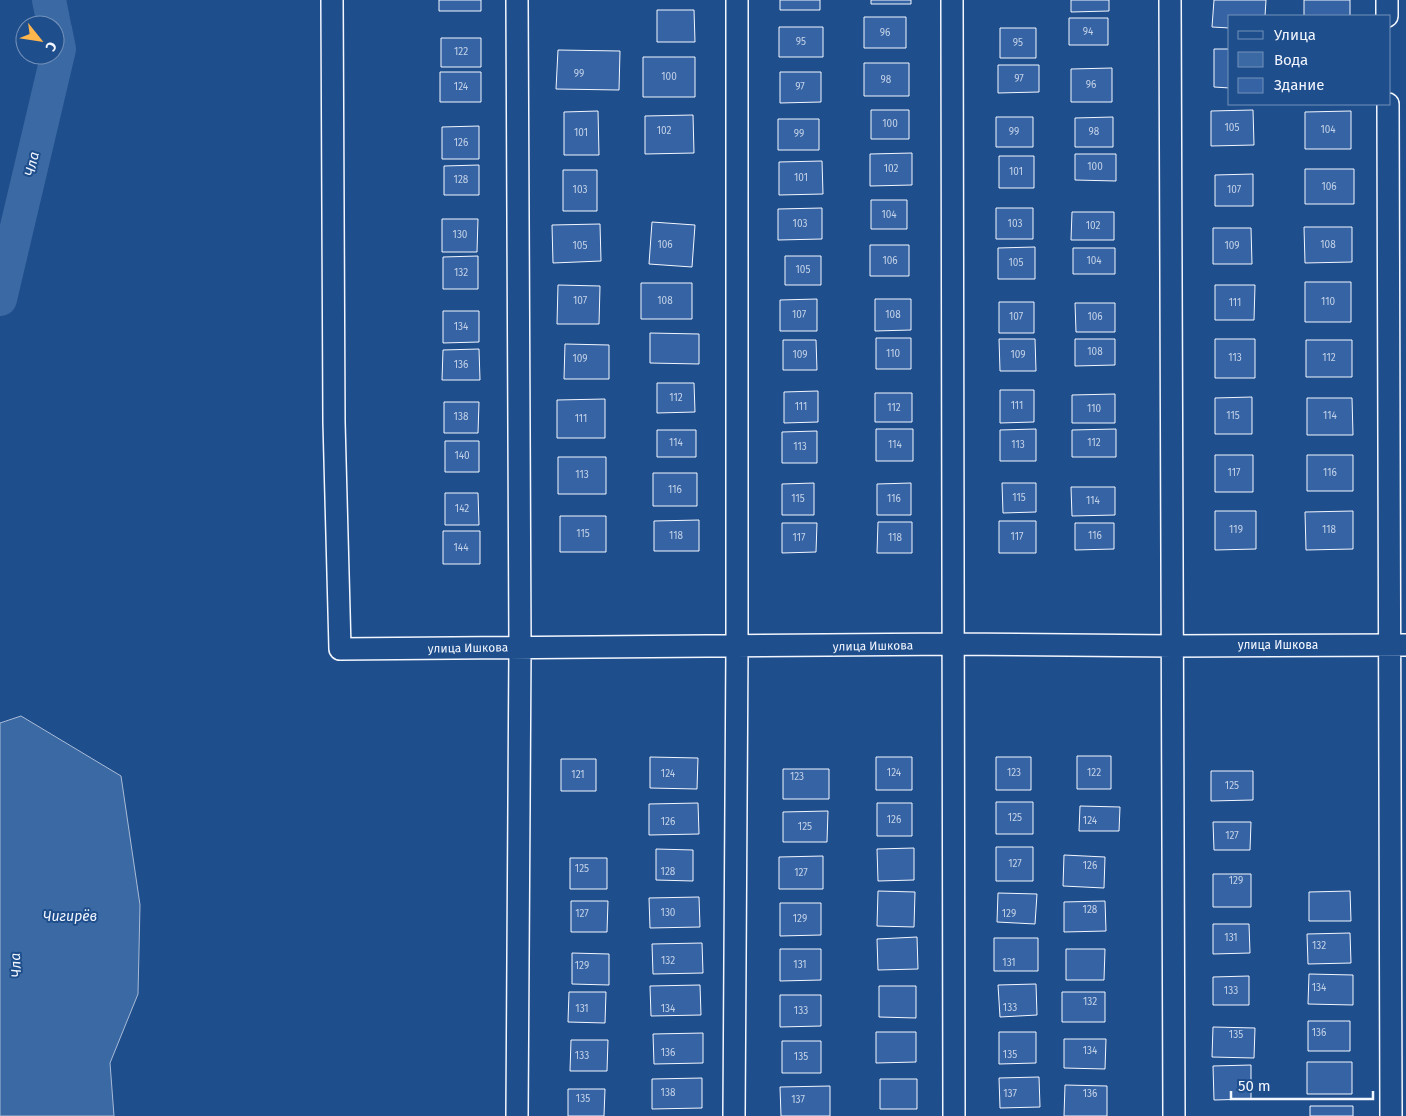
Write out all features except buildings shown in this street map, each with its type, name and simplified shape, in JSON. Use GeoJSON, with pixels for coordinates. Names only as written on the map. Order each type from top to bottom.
{"type":"FeatureCollection","features":[{"type":"Feature","properties":{"kind":"street","name":"улица Ишкова"},"geometry":{"type":"LineString","coordinates":[[332,0],[334,422],[340,649],[954,644],[1173,646],[1398,645]]}},
{"type":"Feature","properties":{"kind":"street"},"geometry":{"type":"LineString","coordinates":[[517,0],[520,647],[517,1116]]}},
{"type":"Feature","properties":{"kind":"street"},"geometry":{"type":"LineString","coordinates":[[734,1116],[737,647],[737,0]]}},
{"type":"Feature","properties":{"kind":"street"},"geometry":{"type":"LineString","coordinates":[[952,0],[954,1116]]}},
{"type":"Feature","properties":{"kind":"street"},"geometry":{"type":"LineString","coordinates":[[1170,0],[1174,1116]]}},
{"type":"Feature","properties":{"kind":"street"},"geometry":{"type":"LineString","coordinates":[[1387,0],[1387,15]]}},
{"type":"Feature","properties":{"kind":"street"},"geometry":{"type":"LineString","coordinates":[[1388,105],[1398,645],[1391,1116]]}},
{"type":"Feature","properties":{"kind":"water","name":"Чигирёв"},"geometry":{"type":"Polygon","coordinates":[[[21,716],[121,776],[140,905],[138,994],[110,1063],[114,1116],[0,1116],[0,723],[21,716]]]}},
{"type":"Feature","properties":{"kind":"waterway","name":"Чла"},"geometry":{"type":"LineString","coordinates":[[49,0],[52,15]]}},
{"type":"Feature","properties":{"kind":"waterway","name":"Чла"},"geometry":{"type":"LineString","coordinates":[[0,299],[55,65]]}}]}
